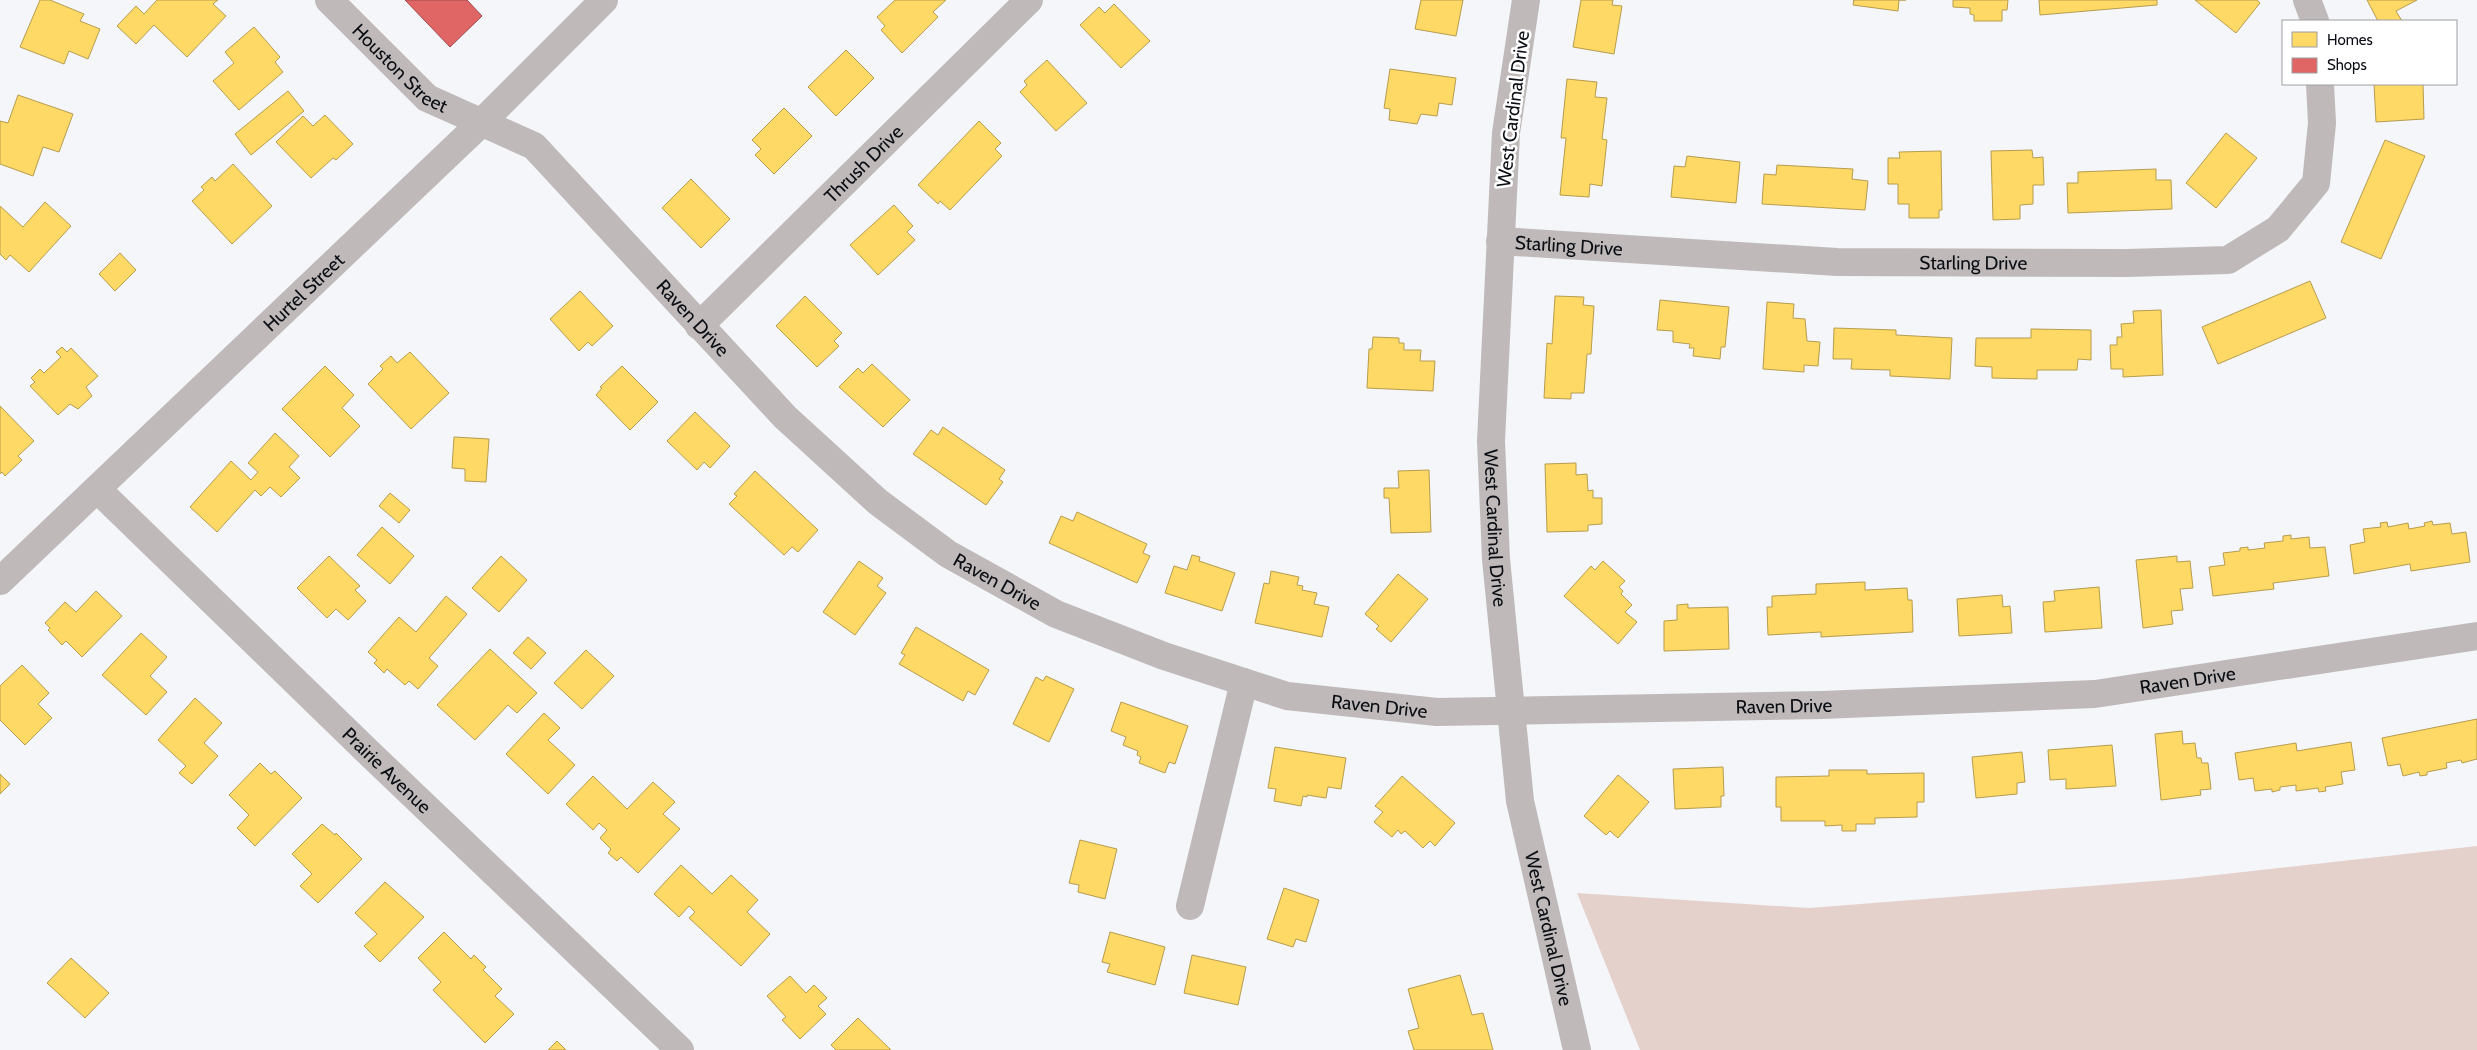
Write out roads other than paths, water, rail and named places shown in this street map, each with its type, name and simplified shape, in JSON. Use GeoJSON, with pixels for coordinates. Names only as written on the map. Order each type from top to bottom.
{"type":"FeatureCollection","features":[{"type":"Feature","properties":{"kind":"street","name":"Houston Street"},"geometry":{"type":"LineString","coordinates":[[329,0],[426,98],[481,123]]}},
{"type":"Feature","properties":{"kind":"street","name":"Hurtel Street"},"geometry":{"type":"LineString","coordinates":[[0,581],[481,123],[604,0]]}},
{"type":"Feature","properties":{"kind":"street","name":"Thrush Drive"},"geometry":{"type":"LineString","coordinates":[[699,326],[1029,0]]}},
{"type":"Feature","properties":{"kind":"street","name":"West Cardinal Drive"},"geometry":{"type":"LineString","coordinates":[[1526,0],[1506,133],[1500,241],[1491,441],[1496,559],[1520,801],[1577,1050]]}},
{"type":"Feature","properties":{"kind":"street"},"geometry":{"type":"LineString","coordinates":[[2307,0],[2315,20]]}},
{"type":"Feature","properties":{"kind":"street","name":"Starling Drive"},"geometry":{"type":"LineString","coordinates":[[1500,241],[1837,262],[2127,263],[2228,260],[2278,229],[2316,182],[2322,123],[2320,85]]}},
{"type":"Feature","properties":{"kind":"street","name":"Raven Drive"},"geometry":{"type":"LineString","coordinates":[[481,123],[534,146],[785,417],[870,496],[948,554],[1056,614],[1164,656],[1286,696],[1428,711],[1511,711],[1822,706],[2095,694],[2477,636]]}},
{"type":"Feature","properties":{"kind":"street","name":"Prairie Avenue"},"geometry":{"type":"LineString","coordinates":[[97,489],[374,758],[680,1050]]}},
{"type":"Feature","properties":{"kind":"street"},"geometry":{"type":"LineString","coordinates":[[1190,906],[1244,682]]}}]}
